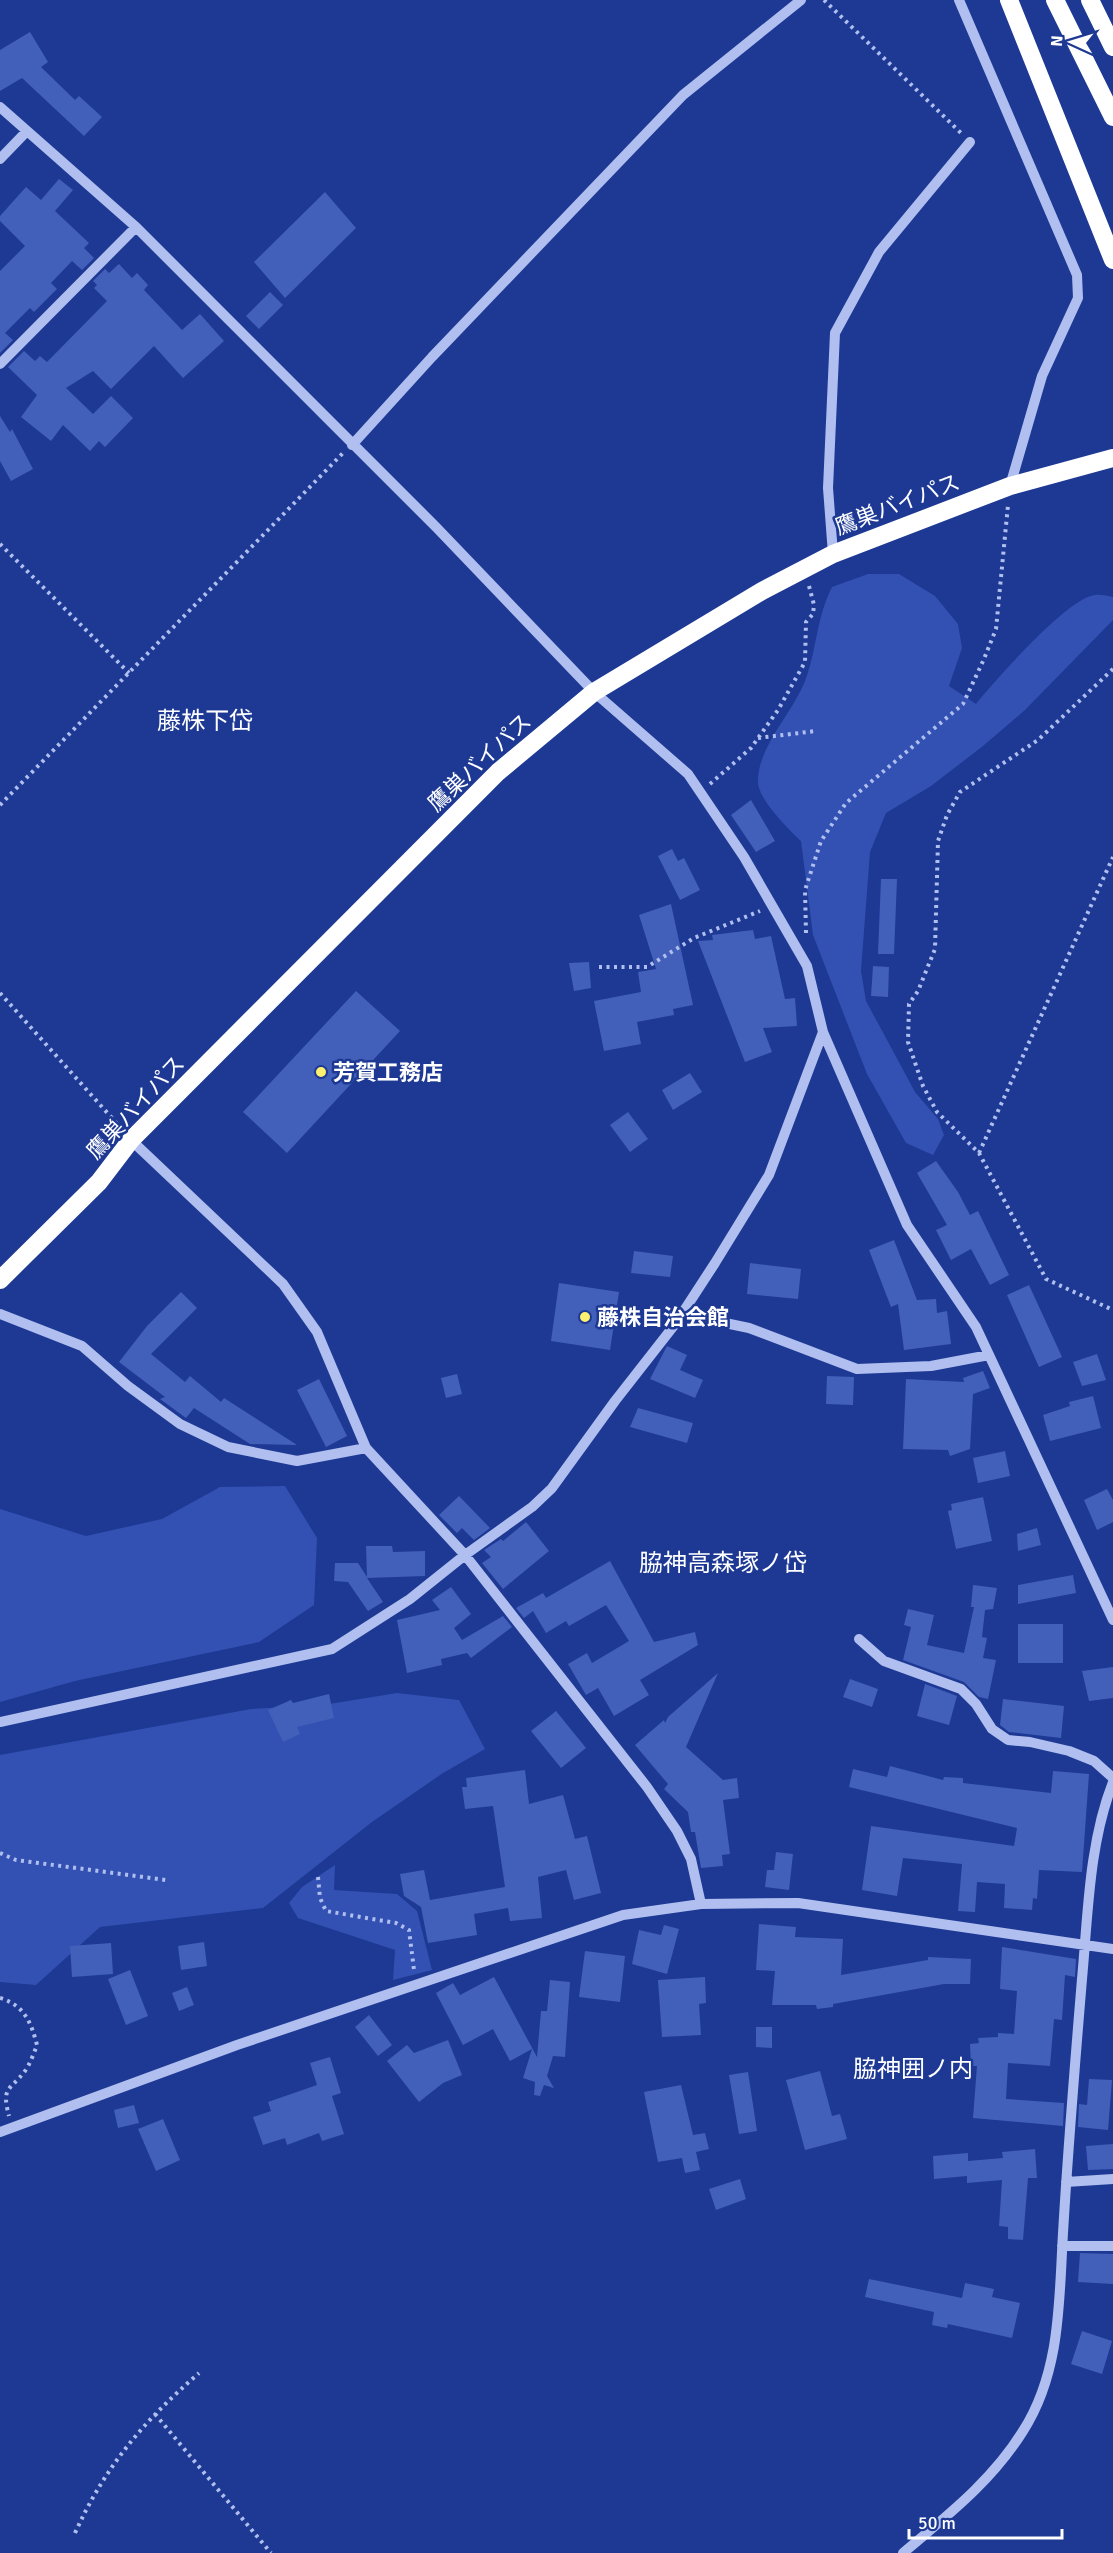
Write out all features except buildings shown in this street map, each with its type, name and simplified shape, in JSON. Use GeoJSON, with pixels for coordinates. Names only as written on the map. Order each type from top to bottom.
{"type":"FeatureCollection","features":[{"type":"Feature","properties":{"kind":"highway"},"geometry":{"type":"LineString","coordinates":[[1009,0],[1113,260]]}},
{"type":"Feature","properties":{"kind":"highway"},"geometry":{"type":"LineString","coordinates":[[1055,0],[1113,117]]}},
{"type":"Feature","properties":{"kind":"highway"},"geometry":{"type":"LineString","coordinates":[[1090,0],[1113,47]]}},
{"type":"Feature","properties":{"kind":"highway","name":"鷹巣バイパス"},"geometry":{"type":"LineString","coordinates":[[0,1280],[99,1182],[131,1140],[498,772],[594,692],[685,636],[833,554],[1010,486],[1113,458]]}},
{"type":"Feature","properties":{"kind":"street"},"geometry":{"type":"LineString","coordinates":[[352,445],[432,357],[683,95],[801,0]]}},
{"type":"Feature","properties":{"kind":"street"},"geometry":{"type":"LineString","coordinates":[[960,0],[1077,275],[1078,298],[1042,376],[1010,486]]}},
{"type":"Feature","properties":{"kind":"street"},"geometry":{"type":"LineString","coordinates":[[0,106],[136,227],[452,543],[594,692],[688,774],[772,905],[807,966],[823,1032],[907,1224],[976,1327],[1113,1620]]}},
{"type":"Feature","properties":{"kind":"street"},"geometry":{"type":"LineString","coordinates":[[0,159],[27,131]]}},
{"type":"Feature","properties":{"kind":"street"},"geometry":{"type":"LineString","coordinates":[[833,554],[828,488],[835,333],[879,252],[970,142]]}},
{"type":"Feature","properties":{"kind":"street"},"geometry":{"type":"LineString","coordinates":[[0,364],[136,227]]}},
{"type":"Feature","properties":{"kind":"street"},"geometry":{"type":"LineString","coordinates":[[0,1722],[332,1648],[410,1599],[465,1555],[532,1507],[552,1488],[682,1314],[769,1175],[823,1032]]}},
{"type":"Feature","properties":{"kind":"street"},"geometry":{"type":"LineString","coordinates":[[131,1140],[284,1284],[317,1332],[366,1448],[465,1555],[647,1787],[677,1831],[691,1859],[701,1904]]}},
{"type":"Feature","properties":{"kind":"street"},"geometry":{"type":"LineString","coordinates":[[0,1314],[82,1346],[128,1386],[180,1424],[228,1447],[297,1461],[366,1448]]}},
{"type":"Feature","properties":{"kind":"street"},"geometry":{"type":"LineString","coordinates":[[682,1314],[749,1328],[857,1369],[931,1366],[989,1355]]}},
{"type":"Feature","properties":{"kind":"street"},"geometry":{"type":"LineString","coordinates":[[859,1639],[884,1661],[961,1689],[976,1704],[992,1729],[1008,1740],[1069,1750],[1094,1761],[1113,1780],[1103,1807],[1097,1842],[1085,1944],[1057,2322],[1050,2372],[1025,2429],[993,2474],[903,2553]]}},
{"type":"Feature","properties":{"kind":"street"},"geometry":{"type":"LineString","coordinates":[[0,2132],[237,2045],[623,1915],[701,1904],[798,1903],[1113,1949]]}},
{"type":"Feature","properties":{"kind":"street"},"geometry":{"type":"LineString","coordinates":[[1066,2182],[1113,2179]]}},
{"type":"Feature","properties":{"kind":"street"},"geometry":{"type":"LineString","coordinates":[[1062,2246],[1113,2246]]}},
{"type":"Feature","properties":{"kind":"path"},"geometry":{"type":"LineString","coordinates":[[824,0],[970,142]]}},
{"type":"Feature","properties":{"kind":"path"},"geometry":{"type":"LineString","coordinates":[[0,805],[352,445]]}},
{"type":"Feature","properties":{"kind":"path"},"geometry":{"type":"LineString","coordinates":[[807,966],[804,890],[821,841],[846,803],[963,704],[984,659],[996,629],[1010,486]]}},
{"type":"Feature","properties":{"kind":"path"},"geometry":{"type":"LineString","coordinates":[[0,544],[129,673]]}},
{"type":"Feature","properties":{"kind":"path"},"geometry":{"type":"LineString","coordinates":[[701,793],[751,748],[778,710],[805,662],[806,622],[813,614],[814,605],[802,570]]}},
{"type":"Feature","properties":{"kind":"path"},"geometry":{"type":"LineString","coordinates":[[1113,669],[1038,740],[960,792],[947,815],[938,841],[935,949],[918,991],[909,1004],[908,1042],[924,1086],[937,1112],[979,1153],[1046,1280],[1113,1310]]}},
{"type":"Feature","properties":{"kind":"path"},"geometry":{"type":"LineString","coordinates":[[758,739],[816,731]]}},
{"type":"Feature","properties":{"kind":"path"},"geometry":{"type":"LineString","coordinates":[[979,1153],[1113,857]]}},
{"type":"Feature","properties":{"kind":"path"},"geometry":{"type":"LineString","coordinates":[[598,967],[647,967],[694,938],[772,905]]}},
{"type":"Feature","properties":{"kind":"path"},"geometry":{"type":"LineString","coordinates":[[0,993],[131,1140]]}},
{"type":"Feature","properties":{"kind":"path"},"geometry":{"type":"LineString","coordinates":[[0,1853],[16,1860],[166,1880]]}},
{"type":"Feature","properties":{"kind":"path"},"geometry":{"type":"LineString","coordinates":[[318,1876],[320,1898],[327,1911],[396,1923],[409,1930],[416,1985]]}},
{"type":"Feature","properties":{"kind":"path"},"geometry":{"type":"LineString","coordinates":[[0,1998],[13,2002],[31,2020],[38,2045],[25,2071],[8,2086],[4,2100],[12,2128]]}},
{"type":"Feature","properties":{"kind":"path"},"geometry":{"type":"LineString","coordinates":[[75,2533],[91,2499],[114,2462],[154,2414],[199,2373]]}},
{"type":"Feature","properties":{"kind":"path"},"geometry":{"type":"LineString","coordinates":[[154,2414],[271,2553]]}},
{"type":"Feature","properties":{"kind":"shaded area"},"geometry":{"type":"Polygon","coordinates":[[[868,574],[899,574],[935,596],[958,624],[962,648],[949,686],[976,704],[1032,642],[1067,610],[1095,595],[1113,597],[1113,620],[1025,710],[983,746],[931,786],[886,813],[870,852],[861,971],[866,1001],[915,1092],[938,1119],[944,1135],[933,1155],[906,1143],[867,1074],[813,935],[801,841],[763,798],[758,783],[762,758],[807,676],[822,612],[832,587],[868,574]]]}},
{"type":"Feature","properties":{"kind":"shaded area"},"geometry":{"type":"Polygon","coordinates":[[[285,1486],[317,1538],[314,1605],[259,1642],[75,1681],[0,1702],[0,1509],[86,1536],[162,1519],[220,1487],[285,1486]]]}},
{"type":"Feature","properties":{"kind":"shaded area"},"geometry":{"type":"Polygon","coordinates":[[[397,1693],[459,1700],[485,1749],[443,1773],[372,1822],[263,1908],[100,1927],[36,1985],[0,1982],[0,1755],[251,1709],[323,1705],[397,1693]]]}},
{"type":"Feature","properties":{"kind":"shaded area"},"geometry":{"type":"Polygon","coordinates":[[[335,1865],[334,1890],[397,1894],[417,1911],[432,1970],[393,1980],[395,1950],[298,1918],[289,1903],[302,1887],[335,1865]]]}},
{"type":"Feature","properties":{"kind":"place","name":"芳賀工務店"},"geometry":{"type":"Point","coordinates":[321,1072]}},
{"type":"Feature","properties":{"kind":"place","name":"藤株自治会館"},"geometry":{"type":"Point","coordinates":[585,1317]}},
{"type":"Feature","properties":{"kind":"district","name":"藤株下岱"},"geometry":{"type":"Point","coordinates":[205,721]}},
{"type":"Feature","properties":{"kind":"district","name":"脇神高森塚ノ岱"},"geometry":{"type":"Point","coordinates":[723,1563]}},
{"type":"Feature","properties":{"kind":"district","name":"脇神囲ノ内"},"geometry":{"type":"Point","coordinates":[913,2069]}}]}
